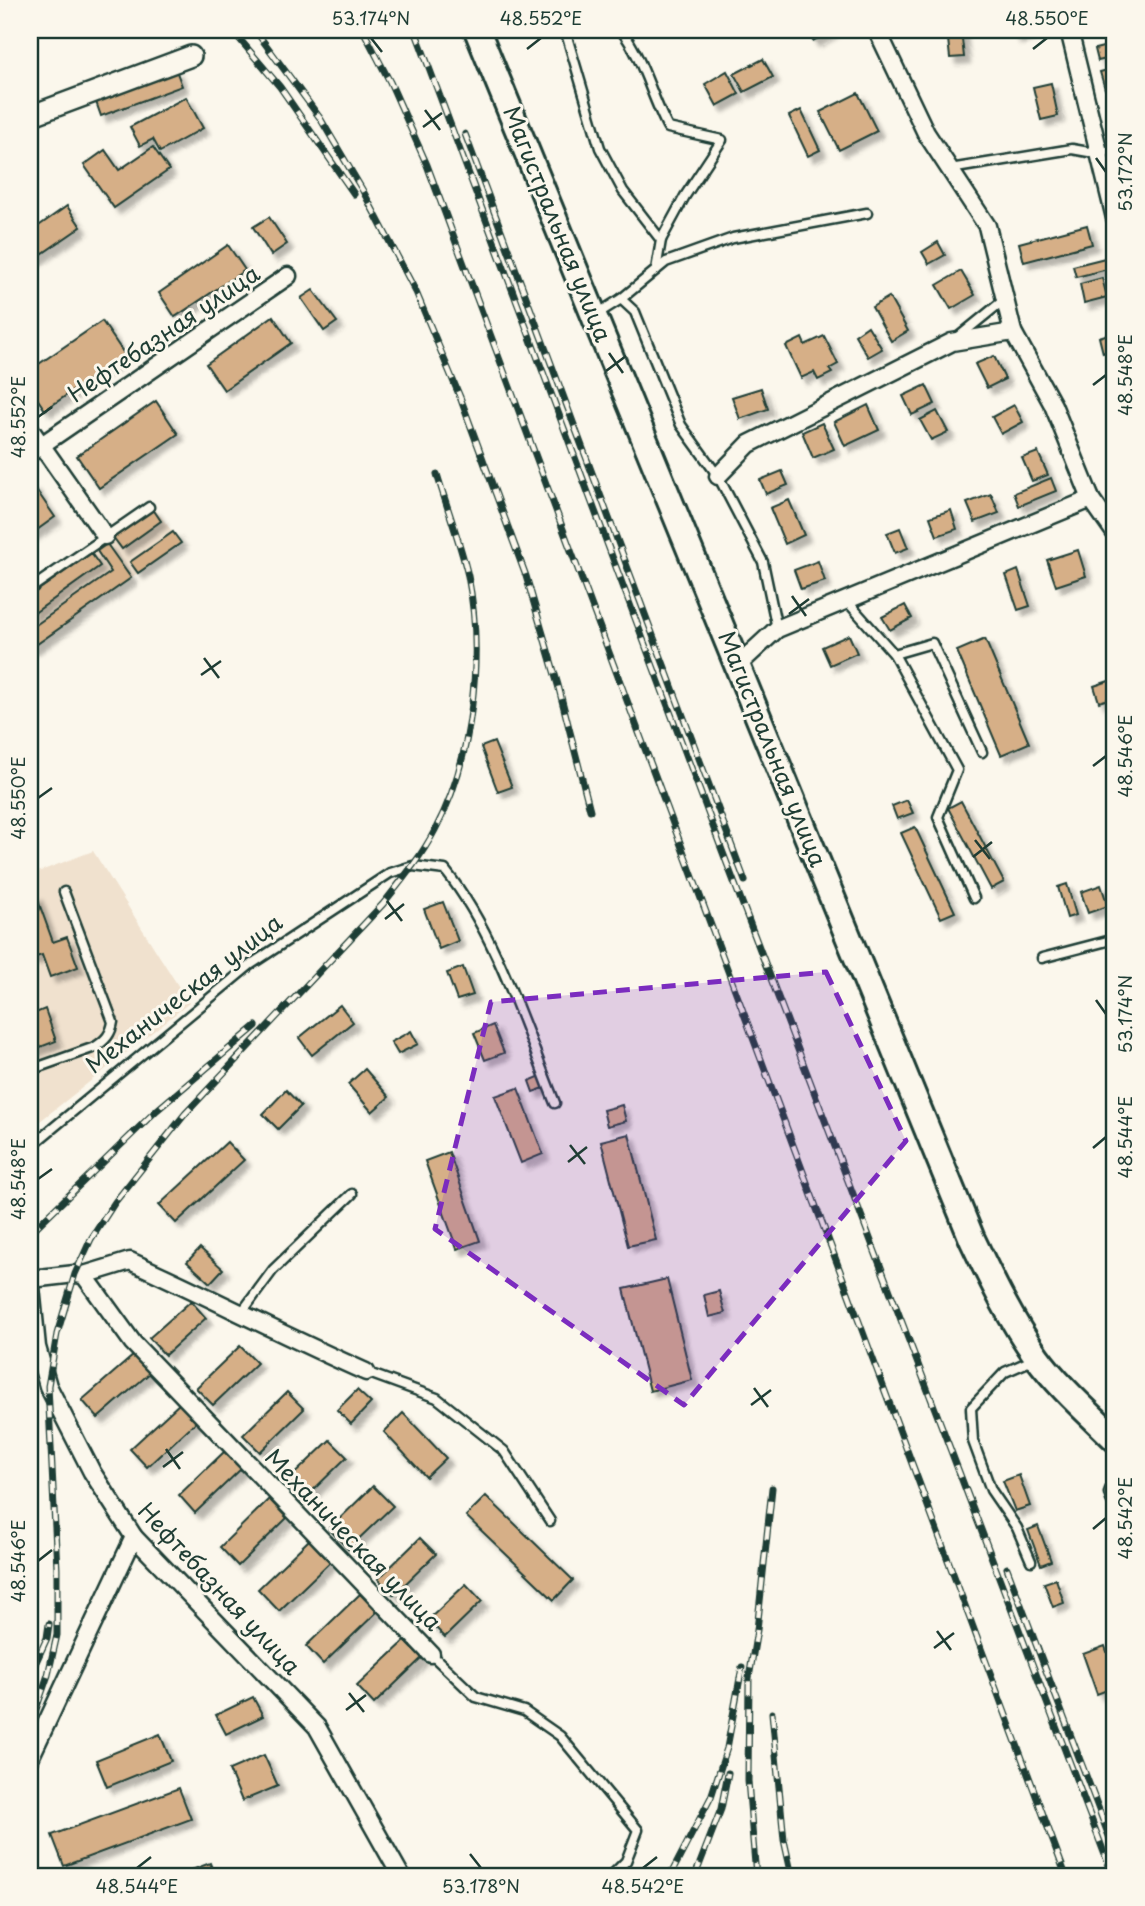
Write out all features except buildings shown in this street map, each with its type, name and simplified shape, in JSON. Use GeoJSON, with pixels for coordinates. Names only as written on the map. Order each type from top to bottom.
{"type":"FeatureCollection","features":[{"type":"Feature","properties":{"kind":"main road","name":"Магистральная улица"},"geometry":{"type":"LineString","coordinates":[[477,30],[972,1239],[1014,1320],[1037,1357],[1115,1439]]}},
{"type":"Feature","properties":{"kind":"street"},"geometry":{"type":"LineString","coordinates":[[877,30],[926,133],[987,226],[1013,332],[1053,405],[1091,499],[1115,533]]}},
{"type":"Feature","properties":{"kind":"street"},"geometry":{"type":"LineString","coordinates":[[1069,30],[1108,151],[1115,218]]}},
{"type":"Feature","properties":{"kind":"street"},"geometry":{"type":"LineString","coordinates":[[30,116],[191,56]]}},
{"type":"Feature","properties":{"kind":"street","name":"Нефтебазная улица"},"geometry":{"type":"LineString","coordinates":[[36,448],[288,276]]}},
{"type":"Feature","properties":{"kind":"street"},"geometry":{"type":"LineString","coordinates":[[718,476],[750,444],[952,342],[1013,332]]}},
{"type":"Feature","properties":{"kind":"street"},"geometry":{"type":"LineString","coordinates":[[30,429],[36,448],[105,536]]}},
{"type":"Feature","properties":{"kind":"street"},"geometry":{"type":"LineString","coordinates":[[738,666],[777,629],[1091,499]]}},
{"type":"Feature","properties":{"kind":"street"},"geometry":{"type":"LineString","coordinates":[[30,1278],[84,1275],[130,1261],[242,1312],[290,1338],[366,1371]]}},
{"type":"Feature","properties":{"kind":"street","name":"Механическая улица"},"geometry":{"type":"LineString","coordinates":[[84,1275],[133,1343],[431,1654]]}},
{"type":"Feature","properties":{"kind":"street","name":"Нефтебазная улица"},"geometry":{"type":"LineString","coordinates":[[30,1278],[37,1346],[48,1386],[92,1472],[134,1537],[317,1727],[401,1876]]}},
{"type":"Feature","properties":{"kind":"street"},"geometry":{"type":"LineString","coordinates":[[1115,1488],[1115,1499]]}},
{"type":"Feature","properties":{"kind":"street"},"geometry":{"type":"LineString","coordinates":[[30,1758],[134,1537]]}},
{"type":"Feature","properties":{"kind":"lane"},"geometry":{"type":"LineString","coordinates":[[565,30],[600,148],[623,191],[661,240]]}},
{"type":"Feature","properties":{"kind":"lane"},"geometry":{"type":"LineString","coordinates":[[621,30],[632,44],[656,106],[668,128],[722,140],[685,196],[661,240],[656,270]]}},
{"type":"Feature","properties":{"kind":"lane"},"geometry":{"type":"LineString","coordinates":[[950,169],[1072,149],[1108,151]]}},
{"type":"Feature","properties":{"kind":"lane"},"geometry":{"type":"LineString","coordinates":[[594,315],[621,299],[666,262],[733,238],[867,213]]}},
{"type":"Feature","properties":{"kind":"lane"},"geometry":{"type":"LineString","coordinates":[[621,299],[635,312],[681,425],[718,476],[763,562],[777,629]]}},
{"type":"Feature","properties":{"kind":"lane"},"geometry":{"type":"LineString","coordinates":[[952,342],[1005,299]]}},
{"type":"Feature","properties":{"kind":"lane"},"geometry":{"type":"LineString","coordinates":[[30,589],[149,507]]}},
{"type":"Feature","properties":{"kind":"lane"},"geometry":{"type":"LineString","coordinates":[[846,600],[894,654],[957,770],[938,817],[974,898]]}},
{"type":"Feature","properties":{"kind":"lane"},"geometry":{"type":"LineString","coordinates":[[894,654],[932,643],[982,752]]}},
{"type":"Feature","properties":{"kind":"lane","name":"Механическая улица"},"geometry":{"type":"LineString","coordinates":[[30,1147],[250,965],[390,873],[413,866],[445,870],[460,889],[489,937],[555,1103]]}},
{"type":"Feature","properties":{"kind":"lane"},"geometry":{"type":"LineString","coordinates":[[30,1070],[95,1047],[112,1032],[113,1022],[64,892]]}},
{"type":"Feature","properties":{"kind":"lane"},"geometry":{"type":"LineString","coordinates":[[1042,958],[1115,939]]}},
{"type":"Feature","properties":{"kind":"lane"},"geometry":{"type":"LineString","coordinates":[[242,1312],[273,1270],[352,1194]]}},
{"type":"Feature","properties":{"kind":"lane"},"geometry":{"type":"LineString","coordinates":[[1031,1561],[1017,1528],[991,1490],[973,1441],[971,1408],[1005,1372],[1037,1357]]}},
{"type":"Feature","properties":{"kind":"lane"},"geometry":{"type":"LineString","coordinates":[[366,1371],[437,1398],[504,1451],[550,1521]]}},
{"type":"Feature","properties":{"kind":"lane"},"geometry":{"type":"LineString","coordinates":[[431,1654],[476,1697],[524,1710],[561,1736],[638,1830],[626,1861],[611,1876]]}},
{"type":"Feature","properties":{"kind":"highlighted area"},"geometry":{"type":"Polygon","coordinates":[[[826,972],[906,1141],[684,1405],[435,1229],[491,1002],[826,972]]]}},
{"type":"Feature","properties":{"kind":"shaded area"},"geometry":{"type":"Polygon","coordinates":[[[155,509],[181,543],[30,648],[30,597],[155,509]]]}},
{"type":"Feature","properties":{"kind":"shaded area"},"geometry":{"type":"Polygon","coordinates":[[[93,851],[189,1003],[30,1129],[30,875],[93,851]]]}},
{"type":"Feature","properties":{"kind":"railway"},"geometry":{"type":"LineString","coordinates":[[232,30],[280,87],[354,194]]}},
{"type":"Feature","properties":{"kind":"railway"},"geometry":{"type":"LineString","coordinates":[[255,30],[320,118],[363,191],[416,292],[460,397],[526,576],[558,685],[590,810]]}},
{"type":"Feature","properties":{"kind":"railway"},"geometry":{"type":"LineString","coordinates":[[363,30],[390,82],[427,165],[1066,1876]]}},
{"type":"Feature","properties":{"kind":"railway"},"geometry":{"type":"LineString","coordinates":[[415,30],[720,845],[1113,1876]]}},
{"type":"Feature","properties":{"kind":"railway"},"geometry":{"type":"LineString","coordinates":[[465,134],[745,881]]}},
{"type":"Feature","properties":{"kind":"railway"},"geometry":{"type":"LineString","coordinates":[[30,1726],[48,1675],[57,1635],[57,1569],[48,1386],[57,1334],[75,1274],[91,1239],[115,1202],[185,1114],[383,904],[404,877],[435,830],[458,772],[472,706],[475,672],[473,606],[465,563],[437,474]]}},
{"type":"Feature","properties":{"kind":"railway"},"geometry":{"type":"LineString","coordinates":[[30,1233],[157,1110],[256,1026]]}},
{"type":"Feature","properties":{"kind":"railway"},"geometry":{"type":"LineString","coordinates":[[756,1876],[748,1781],[749,1678],[757,1630],[772,1488]]}},
{"type":"Feature","properties":{"kind":"railway"},"geometry":{"type":"LineString","coordinates":[[1007,1568],[1115,1852]]}},
{"type":"Feature","properties":{"kind":"railway"},"geometry":{"type":"LineString","coordinates":[[30,1675],[47,1638],[49,1624]]}},
{"type":"Feature","properties":{"kind":"railway"},"geometry":{"type":"LineString","coordinates":[[670,1876],[711,1797],[727,1748],[742,1667]]}},
{"type":"Feature","properties":{"kind":"railway"},"geometry":{"type":"LineString","coordinates":[[772,1713],[784,1840],[792,1876]]}},
{"type":"Feature","properties":{"kind":"railway"},"geometry":{"type":"LineString","coordinates":[[695,1876],[721,1809],[728,1773]]}}]}
